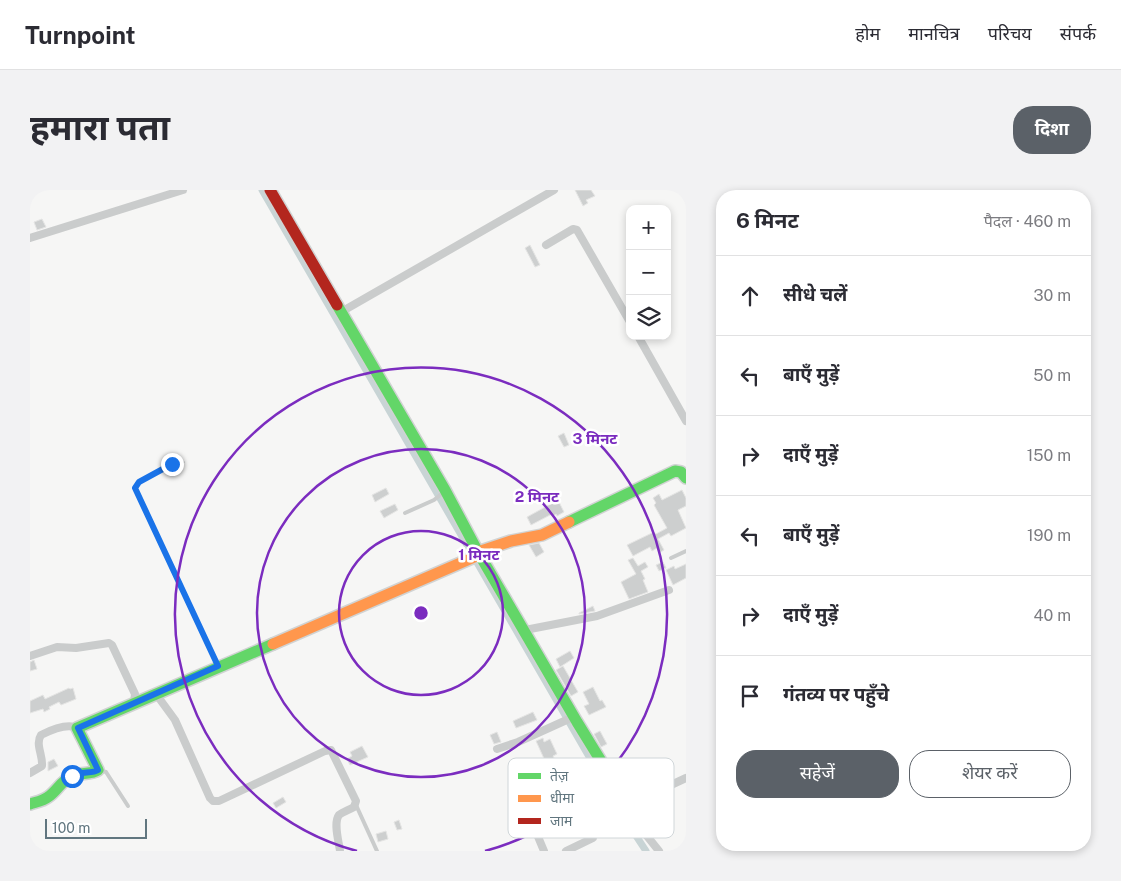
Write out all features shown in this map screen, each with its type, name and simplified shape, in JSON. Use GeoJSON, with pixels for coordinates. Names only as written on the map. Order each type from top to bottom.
{"type":"FeatureCollection","features":[{"type":"Feature","properties":{"kind":"street"},"geometry":{"type":"LineString","coordinates":[[30,238],[183,190]]}},
{"type":"Feature","properties":{"kind":"street"},"geometry":{"type":"LineString","coordinates":[[270,190],[342,312],[475,555],[525,630],[570,719],[593,758]]}},
{"type":"Feature","properties":{"kind":"street"},"geometry":{"type":"LineString","coordinates":[[342,312],[554,190]]}},
{"type":"Feature","properties":{"kind":"street"},"geometry":{"type":"LineString","coordinates":[[546,245],[573,229],[577,230],[626,315]]}},
{"type":"Feature","properties":{"kind":"street"},"geometry":{"type":"LineString","coordinates":[[640,340],[686,421]]}},
{"type":"Feature","properties":{"kind":"street"},"geometry":{"type":"LineString","coordinates":[[30,773],[42,766],[38,742],[41,735],[62,728],[74,726],[78,728],[475,555],[511,542],[542,535],[676,471],[681,472],[686,478]]}},
{"type":"Feature","properties":{"kind":"street"},"geometry":{"type":"LineString","coordinates":[[525,630],[597,616],[669,590]]}},
{"type":"Feature","properties":{"kind":"street"},"geometry":{"type":"LineString","coordinates":[[30,656],[57,647],[76,648],[110,644],[115,649],[135,694],[134,703]]}},
{"type":"Feature","properties":{"kind":"street"},"geometry":{"type":"LineString","coordinates":[[156,694],[175,720],[213,801],[218,801],[328,750],[333,753],[356,804],[338,818],[336,835],[340,851]]}},
{"type":"Feature","properties":{"kind":"street"},"geometry":{"type":"LineString","coordinates":[[496,749],[518,742],[570,719]]}},
{"type":"Feature","properties":{"kind":"street"},"geometry":{"type":"LineString","coordinates":[[30,804],[47,798],[54,789],[75,774],[96,772],[98,770],[78,728]]}},
{"type":"Feature","properties":{"kind":"street"},"geometry":{"type":"LineString","coordinates":[[674,784],[686,778]]}},
{"type":"Feature","properties":{"kind":"street"},"geometry":{"type":"LineString","coordinates":[[539,838],[544,851]]}},
{"type":"Feature","properties":{"kind":"street"},"geometry":{"type":"LineString","coordinates":[[566,851],[593,838]]}},
{"type":"Feature","properties":{"kind":"street"},"geometry":{"type":"LineString","coordinates":[[650,838],[659,851]]}},
{"type":"Feature","properties":{"kind":"lane"},"geometry":{"type":"LineString","coordinates":[[405,513],[442,493]]}},
{"type":"Feature","properties":{"kind":"lane"},"geometry":{"type":"LineString","coordinates":[[672,558],[686,551]]}},
{"type":"Feature","properties":{"kind":"lane"},"geometry":{"type":"LineString","coordinates":[[98,770],[106,772],[128,806]]}},
{"type":"Feature","properties":{"kind":"lane"},"geometry":{"type":"LineString","coordinates":[[356,804],[377,851]]}},
{"type":"Feature","properties":{"kind":"path"},"geometry":{"type":"LineString","coordinates":[[185,462],[172,464],[139,482],[135,488],[218,666]]}},
{"type":"Feature","properties":{"kind":"building"},"geometry":{"type":"Polygon","coordinates":[[[575,190],[591,190],[595,196],[586,200],[588,203],[583,206],[575,190]]]}},
{"type":"Feature","properties":{"kind":"building"},"geometry":{"type":"Polygon","coordinates":[[[42,219],[46,227],[37,230],[34,222],[42,219]]]}},
{"type":"Feature","properties":{"kind":"building"},"geometry":{"type":"Polygon","coordinates":[[[530,245],[540,265],[535,267],[525,248],[530,245]]]}},
{"type":"Feature","properties":{"kind":"building"},"geometry":{"type":"Polygon","coordinates":[[[564,433],[569,445],[564,447],[558,436],[564,433]]]}},
{"type":"Feature","properties":{"kind":"building"},"geometry":{"type":"Polygon","coordinates":[[[386,488],[389,494],[375,502],[372,495],[386,488]]]}},
{"type":"Feature","properties":{"kind":"building"},"geometry":{"type":"Polygon","coordinates":[[[682,490],[686,498],[686,506],[678,510],[686,528],[671,536],[669,533],[658,539],[664,550],[659,553],[657,548],[652,551],[650,547],[633,556],[627,545],[667,528],[654,505],[656,503],[653,498],[659,494],[662,500],[682,490]]]}},
{"type":"Feature","properties":{"kind":"building"},"geometry":{"type":"Polygon","coordinates":[[[558,500],[564,512],[557,516],[552,514],[531,525],[527,517],[558,500]]]}},
{"type":"Feature","properties":{"kind":"building"},"geometry":{"type":"Polygon","coordinates":[[[395,504],[398,510],[384,518],[380,511],[395,504]]]}},
{"type":"Feature","properties":{"kind":"building"},"geometry":{"type":"Polygon","coordinates":[[[539,543],[544,552],[536,557],[529,545],[539,543]]]}},
{"type":"Feature","properties":{"kind":"building"},"geometry":{"type":"Polygon","coordinates":[[[633,558],[638,566],[645,562],[648,567],[641,571],[648,592],[629,599],[621,582],[636,574],[628,560],[633,558]]]}},
{"type":"Feature","properties":{"kind":"building"},"geometry":{"type":"Polygon","coordinates":[[[663,562],[666,568],[659,571],[656,565],[663,562]]]}},
{"type":"Feature","properties":{"kind":"building"},"geometry":{"type":"Polygon","coordinates":[[[686,564],[686,578],[673,585],[666,570],[674,566],[675,569],[686,564]]]}},
{"type":"Feature","properties":{"kind":"building"},"geometry":{"type":"Polygon","coordinates":[[[593,606],[595,611],[579,614],[579,613],[593,606]]]}},
{"type":"Feature","properties":{"kind":"building"},"geometry":{"type":"Polygon","coordinates":[[[570,651],[574,658],[560,667],[556,659],[570,651]]]}},
{"type":"Feature","properties":{"kind":"building"},"geometry":{"type":"Polygon","coordinates":[[[34,660],[37,669],[30,671],[30,662],[34,660]]]}},
{"type":"Feature","properties":{"kind":"building"},"geometry":{"type":"Polygon","coordinates":[[[563,666],[578,692],[571,696],[556,670],[563,666]]]}},
{"type":"Feature","properties":{"kind":"building"},"geometry":{"type":"Polygon","coordinates":[[[593,687],[600,701],[602,700],[606,707],[589,715],[584,706],[589,704],[583,692],[593,687]]]}},
{"type":"Feature","properties":{"kind":"building"},"geometry":{"type":"Polygon","coordinates":[[[73,688],[76,699],[61,705],[59,702],[44,712],[43,709],[30,713],[30,701],[43,695],[45,699],[73,688]]]}},
{"type":"Feature","properties":{"kind":"building"},"geometry":{"type":"Polygon","coordinates":[[[533,712],[537,720],[516,728],[513,721],[533,712]]]}},
{"type":"Feature","properties":{"kind":"building"},"geometry":{"type":"Polygon","coordinates":[[[600,731],[607,744],[601,747],[594,734],[600,731]]]}},
{"type":"Feature","properties":{"kind":"building"},"geometry":{"type":"Polygon","coordinates":[[[497,732],[501,742],[494,744],[490,735],[497,732]]]}},
{"type":"Feature","properties":{"kind":"building"},"geometry":{"type":"Polygon","coordinates":[[[543,738],[544,742],[550,739],[557,754],[553,756],[554,758],[544,758],[536,741],[543,738]]]}},
{"type":"Feature","properties":{"kind":"building"},"geometry":{"type":"Polygon","coordinates":[[[362,746],[368,757],[350,765],[347,759],[352,756],[350,752],[362,746]]]}},
{"type":"Feature","properties":{"kind":"building"},"geometry":{"type":"Polygon","coordinates":[[[54,759],[58,766],[48,771],[48,762],[54,759]]]}},
{"type":"Feature","properties":{"kind":"building"},"geometry":{"type":"Polygon","coordinates":[[[283,797],[286,802],[276,808],[273,803],[283,797]]]}},
{"type":"Feature","properties":{"kind":"building"},"geometry":{"type":"Polygon","coordinates":[[[399,820],[402,829],[397,830],[394,822],[399,820]]]}},
{"type":"Feature","properties":{"kind":"building"},"geometry":{"type":"Polygon","coordinates":[[[386,831],[388,839],[378,842],[376,834],[386,831]]]}},
{"type":"Feature","properties":{"kind":"waterway"},"geometry":{"type":"LineString","coordinates":[[262,190],[590,758]]}},
{"type":"Feature","properties":{"kind":"waterway"},"geometry":{"type":"LineString","coordinates":[[637,838],[646,851]]}},
{"type":"Feature","properties":{"kind":"traffic: fast"},"geometry":{"type":"LineString","coordinates":[[337,305],[445,490],[478,552],[599,758]]}},
{"type":"Feature","properties":{"kind":"traffic: fast"},"geometry":{"type":"LineString","coordinates":[[569,522],[675,471],[681,472],[686,478]]}},
{"type":"Feature","properties":{"kind":"traffic: fast"},"geometry":{"type":"LineString","coordinates":[[30,804],[51,795],[72,776],[98,770],[77,728],[273,644]]}},
{"type":"Feature","properties":{"kind":"traffic: slow"},"geometry":{"type":"LineString","coordinates":[[273,644],[479,555],[478,552],[511,541],[542,535],[569,522]]}},
{"type":"Feature","properties":{"kind":"traffic: jam"},"geometry":{"type":"LineString","coordinates":[[270,190],[337,305]]}},
{"type":"Feature","properties":{"kind":"route"},"geometry":{"type":"LineString","coordinates":[[72,776],[81,772],[96,772],[98,770],[80,736],[78,728],[218,666],[135,488],[139,482],[172,464]]}}]}
